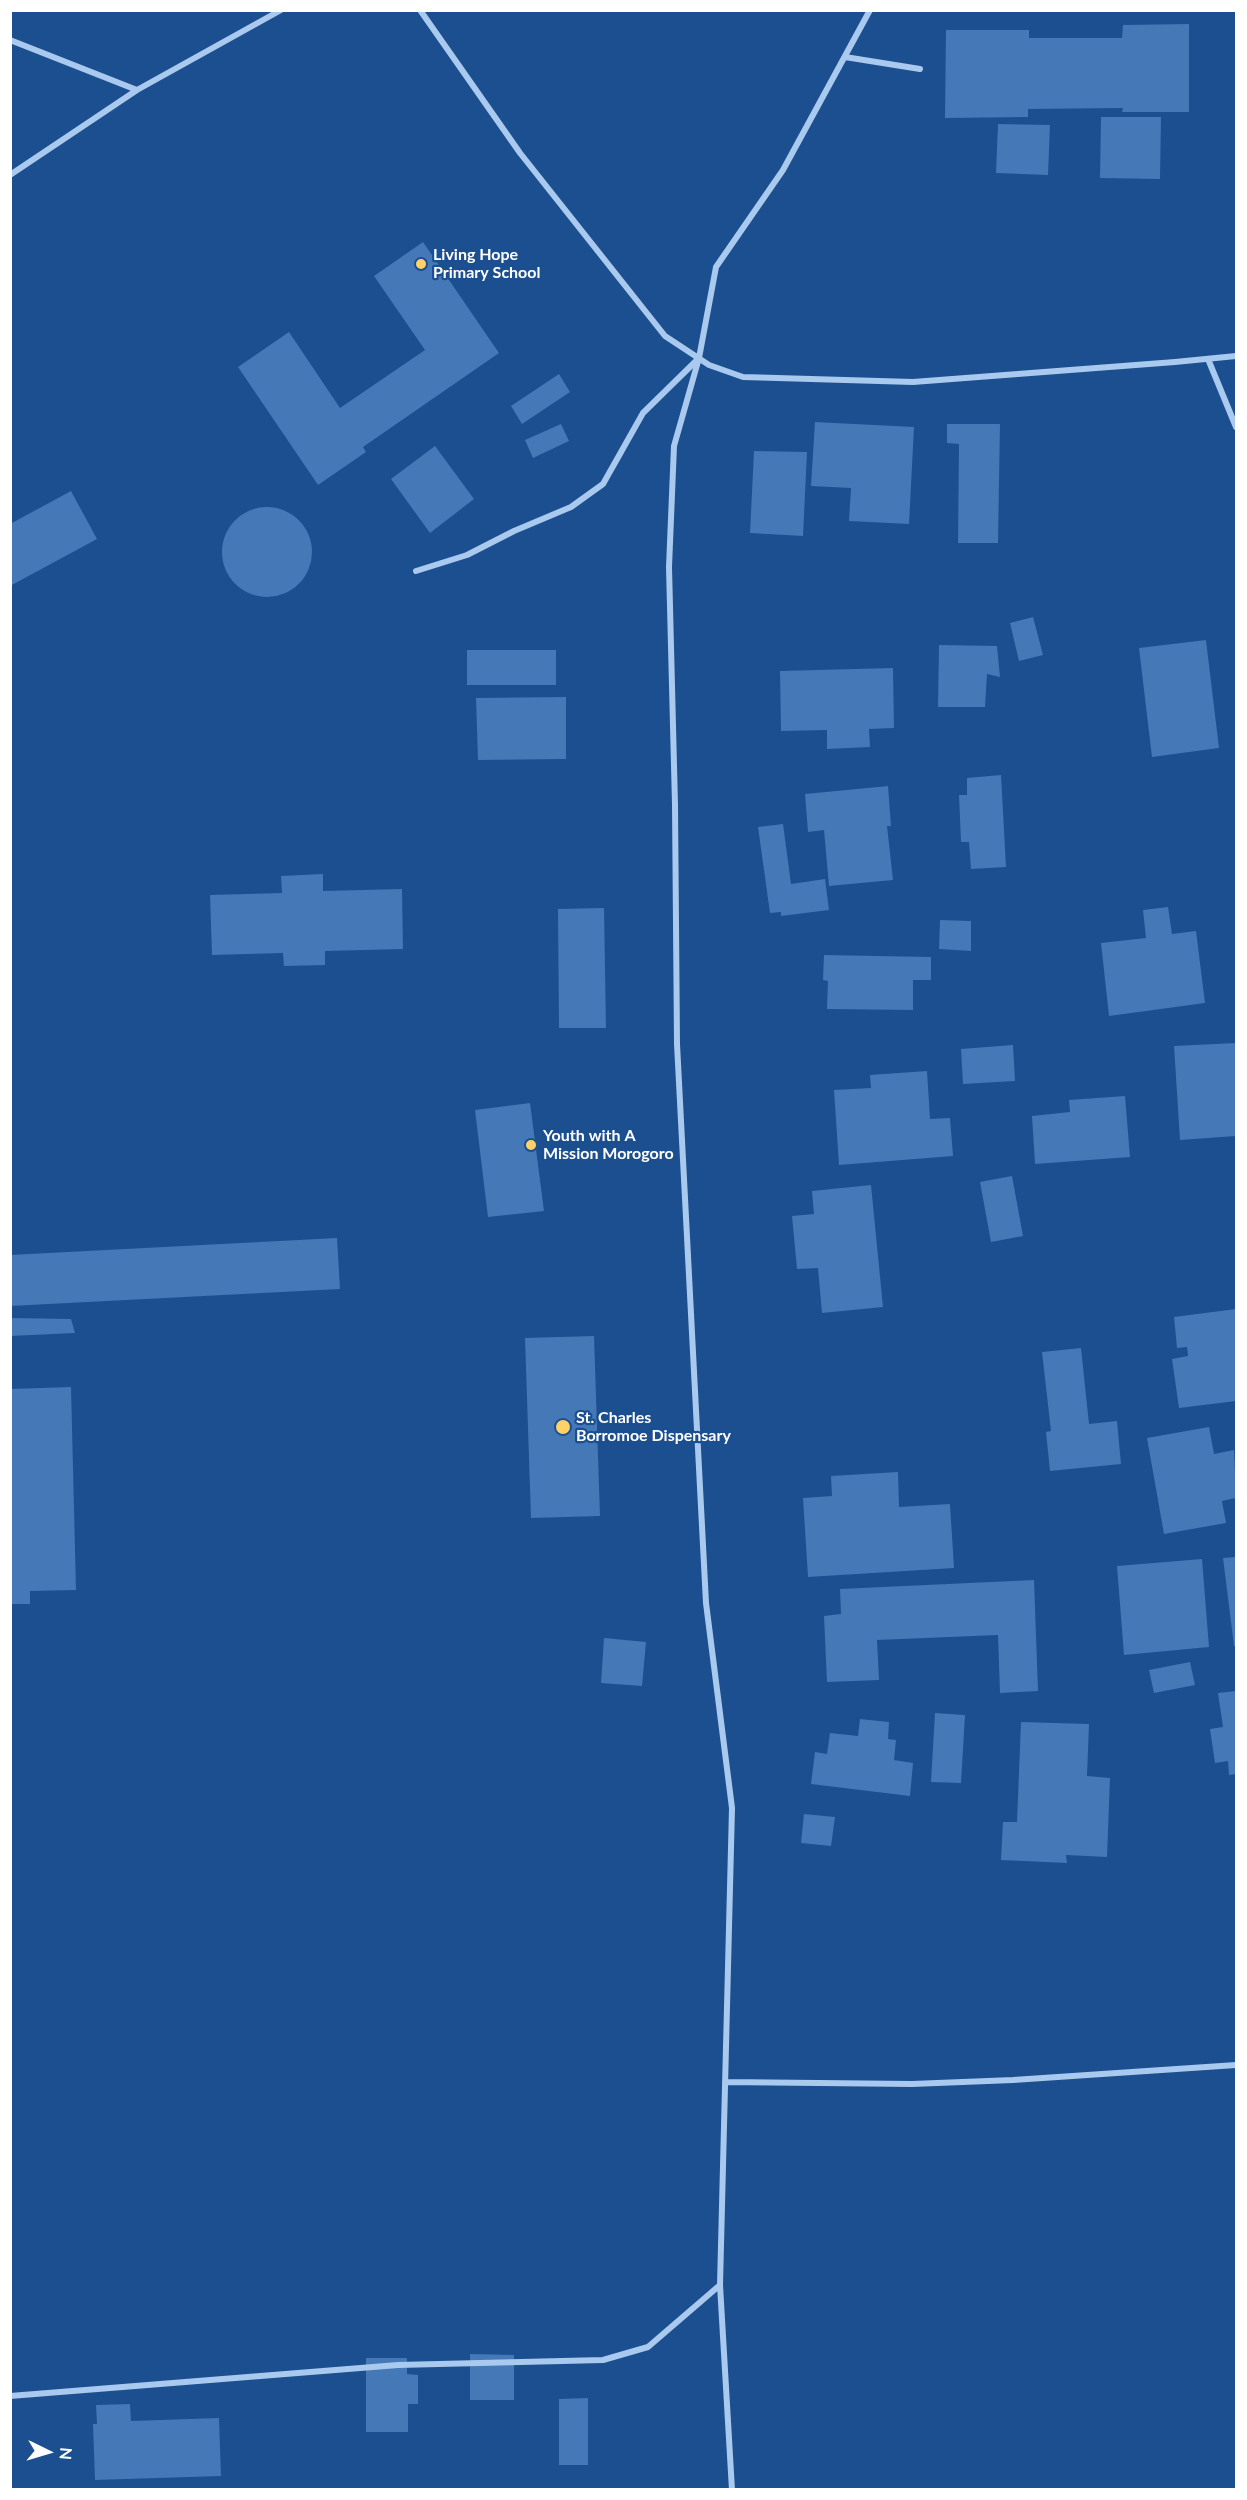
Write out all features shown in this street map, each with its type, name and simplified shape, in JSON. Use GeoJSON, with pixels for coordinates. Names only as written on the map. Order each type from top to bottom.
{"type":"FeatureCollection","features":[{"type":"Feature","properties":{"kind":"street"},"geometry":{"type":"LineString","coordinates":[[10,175],[137,90],[281,10]]}},
{"type":"Feature","properties":{"kind":"street"},"geometry":{"type":"LineString","coordinates":[[420,10],[520,153],[665,336],[709,365],[743,377],[913,382],[1236,356]]}},
{"type":"Feature","properties":{"kind":"street"},"geometry":{"type":"LineString","coordinates":[[732,2490],[720,2285],[732,1808],[706,1603],[678,1067],[669,567],[674,446],[699,358],[716,267],[783,170],[870,10]]}},
{"type":"Feature","properties":{"kind":"street"},"geometry":{"type":"LineString","coordinates":[[10,40],[137,90]]}},
{"type":"Feature","properties":{"kind":"street"},"geometry":{"type":"LineString","coordinates":[[845,57],[920,69]]}},
{"type":"Feature","properties":{"kind":"street"},"geometry":{"type":"LineString","coordinates":[[416,571],[467,555],[514,531],[571,507],[603,484],[643,412],[699,358]]}},
{"type":"Feature","properties":{"kind":"street"},"geometry":{"type":"LineString","coordinates":[[1208,359],[1236,427]]}},
{"type":"Feature","properties":{"kind":"street"},"geometry":{"type":"LineString","coordinates":[[725,2082],[912,2084],[1013,2080],[1236,2065]]}},
{"type":"Feature","properties":{"kind":"street"},"geometry":{"type":"LineString","coordinates":[[10,2396],[398,2365],[603,2360],[648,2347],[720,2285]]}},
{"type":"Feature","properties":{"kind":"building"},"geometry":{"type":"Polygon","coordinates":[[[1189,24],[1189,112],[1122,112],[1123,108],[1028,109],[1028,117],[945,118],[946,30],[1029,30],[1029,38],[1122,38],[1123,25],[1189,24]]]}},
{"type":"Feature","properties":{"kind":"building"},"geometry":{"type":"Polygon","coordinates":[[[1101,117],[1161,117],[1160,179],[1100,178],[1101,117]]]}},
{"type":"Feature","properties":{"kind":"building"},"geometry":{"type":"Polygon","coordinates":[[[998,124],[1050,125],[1048,175],[996,173],[998,124]]]}},
{"type":"Feature","properties":{"kind":"building"},"geometry":{"type":"Polygon","coordinates":[[[423,242],[499,353],[363,447],[366,452],[318,485],[238,367],[289,332],[340,408],[425,350],[374,276],[423,242]]]}},
{"type":"Feature","properties":{"kind":"building"},"geometry":{"type":"Polygon","coordinates":[[[559,374],[570,392],[522,424],[511,406],[559,374]]]}},
{"type":"Feature","properties":{"kind":"building"},"geometry":{"type":"Polygon","coordinates":[[[815,422],[914,427],[909,524],[849,521],[851,488],[811,486],[815,422]]]}},
{"type":"Feature","properties":{"kind":"building"},"geometry":{"type":"Polygon","coordinates":[[[561,424],[569,441],[533,458],[525,440],[561,424]]]}},
{"type":"Feature","properties":{"kind":"building"},"geometry":{"type":"Polygon","coordinates":[[[947,424],[1000,424],[998,543],[958,543],[959,444],[947,443],[947,424]]]}},
{"type":"Feature","properties":{"kind":"building"},"geometry":{"type":"Polygon","coordinates":[[[435,446],[474,499],[430,533],[391,479],[435,446]]]}},
{"type":"Feature","properties":{"kind":"building"},"geometry":{"type":"Polygon","coordinates":[[[754,451],[807,452],[803,536],[750,533],[754,451]]]}},
{"type":"Feature","properties":{"kind":"building"},"geometry":{"type":"Polygon","coordinates":[[[71,491],[97,539],[10,586],[10,524],[71,491]]]}},
{"type":"Feature","properties":{"kind":"building"},"geometry":{"type":"Polygon","coordinates":[[[267,507],[284,510],[299,520],[309,535],[312,552],[309,569],[299,584],[284,594],[267,597],[250,594],[235,584],[225,569],[222,552],[225,535],[235,520],[250,510],[267,507]]]}},
{"type":"Feature","properties":{"kind":"building"},"geometry":{"type":"Polygon","coordinates":[[[1033,617],[1043,655],[1019,661],[1010,623],[1033,617]]]}},
{"type":"Feature","properties":{"kind":"building"},"geometry":{"type":"Polygon","coordinates":[[[1206,640],[1219,748],[1152,757],[1139,648],[1206,640]]]}},
{"type":"Feature","properties":{"kind":"building"},"geometry":{"type":"Polygon","coordinates":[[[939,645],[997,646],[1000,677],[987,674],[985,707],[938,707],[939,645]]]}},
{"type":"Feature","properties":{"kind":"building"},"geometry":{"type":"Polygon","coordinates":[[[467,650],[556,650],[556,685],[467,685],[467,650]]]}},
{"type":"Feature","properties":{"kind":"building"},"geometry":{"type":"Polygon","coordinates":[[[893,668],[894,728],[869,729],[870,747],[827,749],[827,730],[781,731],[780,671],[893,668]]]}},
{"type":"Feature","properties":{"kind":"building"},"geometry":{"type":"Polygon","coordinates":[[[566,697],[566,759],[478,760],[476,698],[566,697]]]}},
{"type":"Feature","properties":{"kind":"building"},"geometry":{"type":"Polygon","coordinates":[[[1001,775],[1006,867],[971,869],[969,842],[961,842],[959,795],[967,795],[967,778],[1001,775]]]}},
{"type":"Feature","properties":{"kind":"building"},"geometry":{"type":"Polygon","coordinates":[[[888,786],[891,826],[887,826],[893,880],[829,886],[824,830],[808,832],[805,794],[888,786]]]}},
{"type":"Feature","properties":{"kind":"building"},"geometry":{"type":"Polygon","coordinates":[[[783,824],[791,884],[825,879],[829,910],[781,916],[781,912],[770,913],[758,827],[783,824]]]}},
{"type":"Feature","properties":{"kind":"building"},"geometry":{"type":"Polygon","coordinates":[[[323,874],[323,891],[402,889],[403,949],[325,951],[325,965],[284,966],[283,953],[212,955],[210,895],[282,893],[281,876],[323,874]]]}},
{"type":"Feature","properties":{"kind":"building"},"geometry":{"type":"Polygon","coordinates":[[[1168,907],[1172,934],[1196,931],[1205,1003],[1109,1016],[1101,943],[1146,938],[1143,910],[1168,907]]]}},
{"type":"Feature","properties":{"kind":"building"},"geometry":{"type":"Polygon","coordinates":[[[604,908],[606,1028],[559,1028],[558,909],[604,908]]]}},
{"type":"Feature","properties":{"kind":"building"},"geometry":{"type":"Polygon","coordinates":[[[940,920],[971,921],[971,951],[939,949],[940,920]]]}},
{"type":"Feature","properties":{"kind":"building"},"geometry":{"type":"Polygon","coordinates":[[[824,955],[931,957],[931,980],[913,980],[913,1010],[827,1009],[828,981],[823,980],[824,955]]]}},
{"type":"Feature","properties":{"kind":"building"},"geometry":{"type":"Polygon","coordinates":[[[1236,1043],[1236,1136],[1180,1140],[1174,1046],[1236,1043]]]}},
{"type":"Feature","properties":{"kind":"building"},"geometry":{"type":"Polygon","coordinates":[[[1013,1045],[1015,1081],[963,1084],[961,1049],[1013,1045]]]}},
{"type":"Feature","properties":{"kind":"building"},"geometry":{"type":"Polygon","coordinates":[[[927,1071],[930,1119],[950,1118],[953,1156],[839,1165],[834,1090],[871,1088],[870,1075],[927,1071]]]}},
{"type":"Feature","properties":{"kind":"building"},"geometry":{"type":"Polygon","coordinates":[[[1125,1096],[1130,1157],[1035,1164],[1032,1116],[1070,1112],[1069,1100],[1125,1096]]]}},
{"type":"Feature","properties":{"kind":"building"},"geometry":{"type":"Polygon","coordinates":[[[530,1103],[544,1211],[488,1217],[475,1110],[530,1103]]]}},
{"type":"Feature","properties":{"kind":"building"},"geometry":{"type":"Polygon","coordinates":[[[1012,1176],[1023,1236],[991,1242],[980,1182],[1012,1176]]]}},
{"type":"Feature","properties":{"kind":"building"},"geometry":{"type":"Polygon","coordinates":[[[871,1185],[883,1307],[822,1313],[818,1268],[797,1269],[792,1216],[814,1214],[812,1191],[871,1185]]]}},
{"type":"Feature","properties":{"kind":"building"},"geometry":{"type":"Polygon","coordinates":[[[337,1238],[340,1289],[10,1306],[10,1255],[337,1238]]]}},
{"type":"Feature","properties":{"kind":"building"},"geometry":{"type":"Polygon","coordinates":[[[1236,1309],[1236,1401],[1179,1408],[1172,1359],[1188,1356],[1187,1347],[1177,1348],[1174,1317],[1236,1309]]]}},
{"type":"Feature","properties":{"kind":"building"},"geometry":{"type":"Polygon","coordinates":[[[10,1318],[71,1319],[75,1333],[10,1336],[10,1318]]]}},
{"type":"Feature","properties":{"kind":"building","name":"St. Charles Borromoe Dispensary"},"geometry":{"type":"Polygon","coordinates":[[[594,1336],[600,1516],[531,1518],[525,1338],[594,1336]]]}},
{"type":"Feature","properties":{"kind":"building"},"geometry":{"type":"Polygon","coordinates":[[[1081,1348],[1089,1424],[1117,1421],[1121,1464],[1050,1471],[1046,1432],[1051,1431],[1042,1352],[1081,1348]]]}},
{"type":"Feature","properties":{"kind":"building"},"geometry":{"type":"Polygon","coordinates":[[[71,1387],[76,1590],[30,1591],[30,1604],[10,1604],[10,1389],[71,1387]]]}},
{"type":"Feature","properties":{"kind":"building"},"geometry":{"type":"Polygon","coordinates":[[[1209,1427],[1214,1454],[1234,1450],[1236,1498],[1222,1501],[1226,1523],[1164,1534],[1147,1438],[1209,1427]]]}},
{"type":"Feature","properties":{"kind":"building"},"geometry":{"type":"Polygon","coordinates":[[[898,1472],[899,1507],[950,1504],[954,1568],[808,1577],[803,1498],[832,1496],[831,1476],[898,1472]]]}},
{"type":"Feature","properties":{"kind":"building"},"geometry":{"type":"Polygon","coordinates":[[[1236,1557],[1236,1646],[1234,1646],[1223,1558],[1236,1557]]]}},
{"type":"Feature","properties":{"kind":"building"},"geometry":{"type":"Polygon","coordinates":[[[1202,1559],[1209,1647],[1124,1655],[1117,1566],[1202,1559]]]}},
{"type":"Feature","properties":{"kind":"building"},"geometry":{"type":"Polygon","coordinates":[[[1034,1580],[1038,1691],[1000,1693],[998,1635],[877,1640],[879,1680],[827,1682],[824,1616],[841,1614],[840,1589],[1034,1580]]]}},
{"type":"Feature","properties":{"kind":"building"},"geometry":{"type":"Polygon","coordinates":[[[604,1638],[646,1642],[642,1686],[601,1683],[604,1638]]]}},
{"type":"Feature","properties":{"kind":"building"},"geometry":{"type":"Polygon","coordinates":[[[1190,1662],[1195,1685],[1154,1693],[1149,1670],[1190,1662]]]}},
{"type":"Feature","properties":{"kind":"building"},"geometry":{"type":"Polygon","coordinates":[[[1236,1691],[1236,1774],[1229,1775],[1228,1761],[1215,1763],[1210,1729],[1223,1727],[1218,1693],[1236,1691]]]}},
{"type":"Feature","properties":{"kind":"building"},"geometry":{"type":"Polygon","coordinates":[[[935,1713],[965,1715],[961,1783],[931,1782],[935,1713]]]}},
{"type":"Feature","properties":{"kind":"building"},"geometry":{"type":"Polygon","coordinates":[[[860,1719],[889,1722],[888,1739],[896,1740],[894,1760],[913,1763],[910,1796],[811,1784],[815,1752],[827,1754],[830,1733],[858,1736],[860,1719]]]}},
{"type":"Feature","properties":{"kind":"building"},"geometry":{"type":"Polygon","coordinates":[[[1021,1722],[1089,1724],[1087,1776],[1110,1778],[1107,1857],[1066,1855],[1067,1863],[1001,1860],[1003,1822],[1017,1822],[1021,1722]]]}},
{"type":"Feature","properties":{"kind":"building"},"geometry":{"type":"Polygon","coordinates":[[[804,1814],[835,1817],[831,1846],[801,1843],[804,1814]]]}},
{"type":"Feature","properties":{"kind":"building"},"geometry":{"type":"Polygon","coordinates":[[[470,2354],[514,2355],[514,2400],[470,2400],[470,2354]]]}},
{"type":"Feature","properties":{"kind":"building"},"geometry":{"type":"Polygon","coordinates":[[[366,2358],[407,2358],[407,2374],[418,2375],[418,2404],[408,2404],[408,2432],[366,2432],[366,2358]]]}},
{"type":"Feature","properties":{"kind":"building"},"geometry":{"type":"Polygon","coordinates":[[[588,2398],[588,2465],[559,2465],[559,2399],[588,2398]]]}},
{"type":"Feature","properties":{"kind":"building"},"geometry":{"type":"Polygon","coordinates":[[[130,2404],[131,2421],[219,2418],[221,2476],[95,2480],[93,2424],[97,2424],[96,2405],[130,2404]]]}},
{"type":"Feature","properties":{"kind":"place","name":"Living Hope Primary School"},"geometry":{"type":"Point","coordinates":[421,264]}},
{"type":"Feature","properties":{"kind":"place","name":"Youth with A Mission Morogoro"},"geometry":{"type":"Point","coordinates":[531,1145]}},
{"type":"Feature","properties":{"kind":"place","name":"St. Charles Borromoe Dispensary"},"geometry":{"type":"Point","coordinates":[563,1427]}}]}
